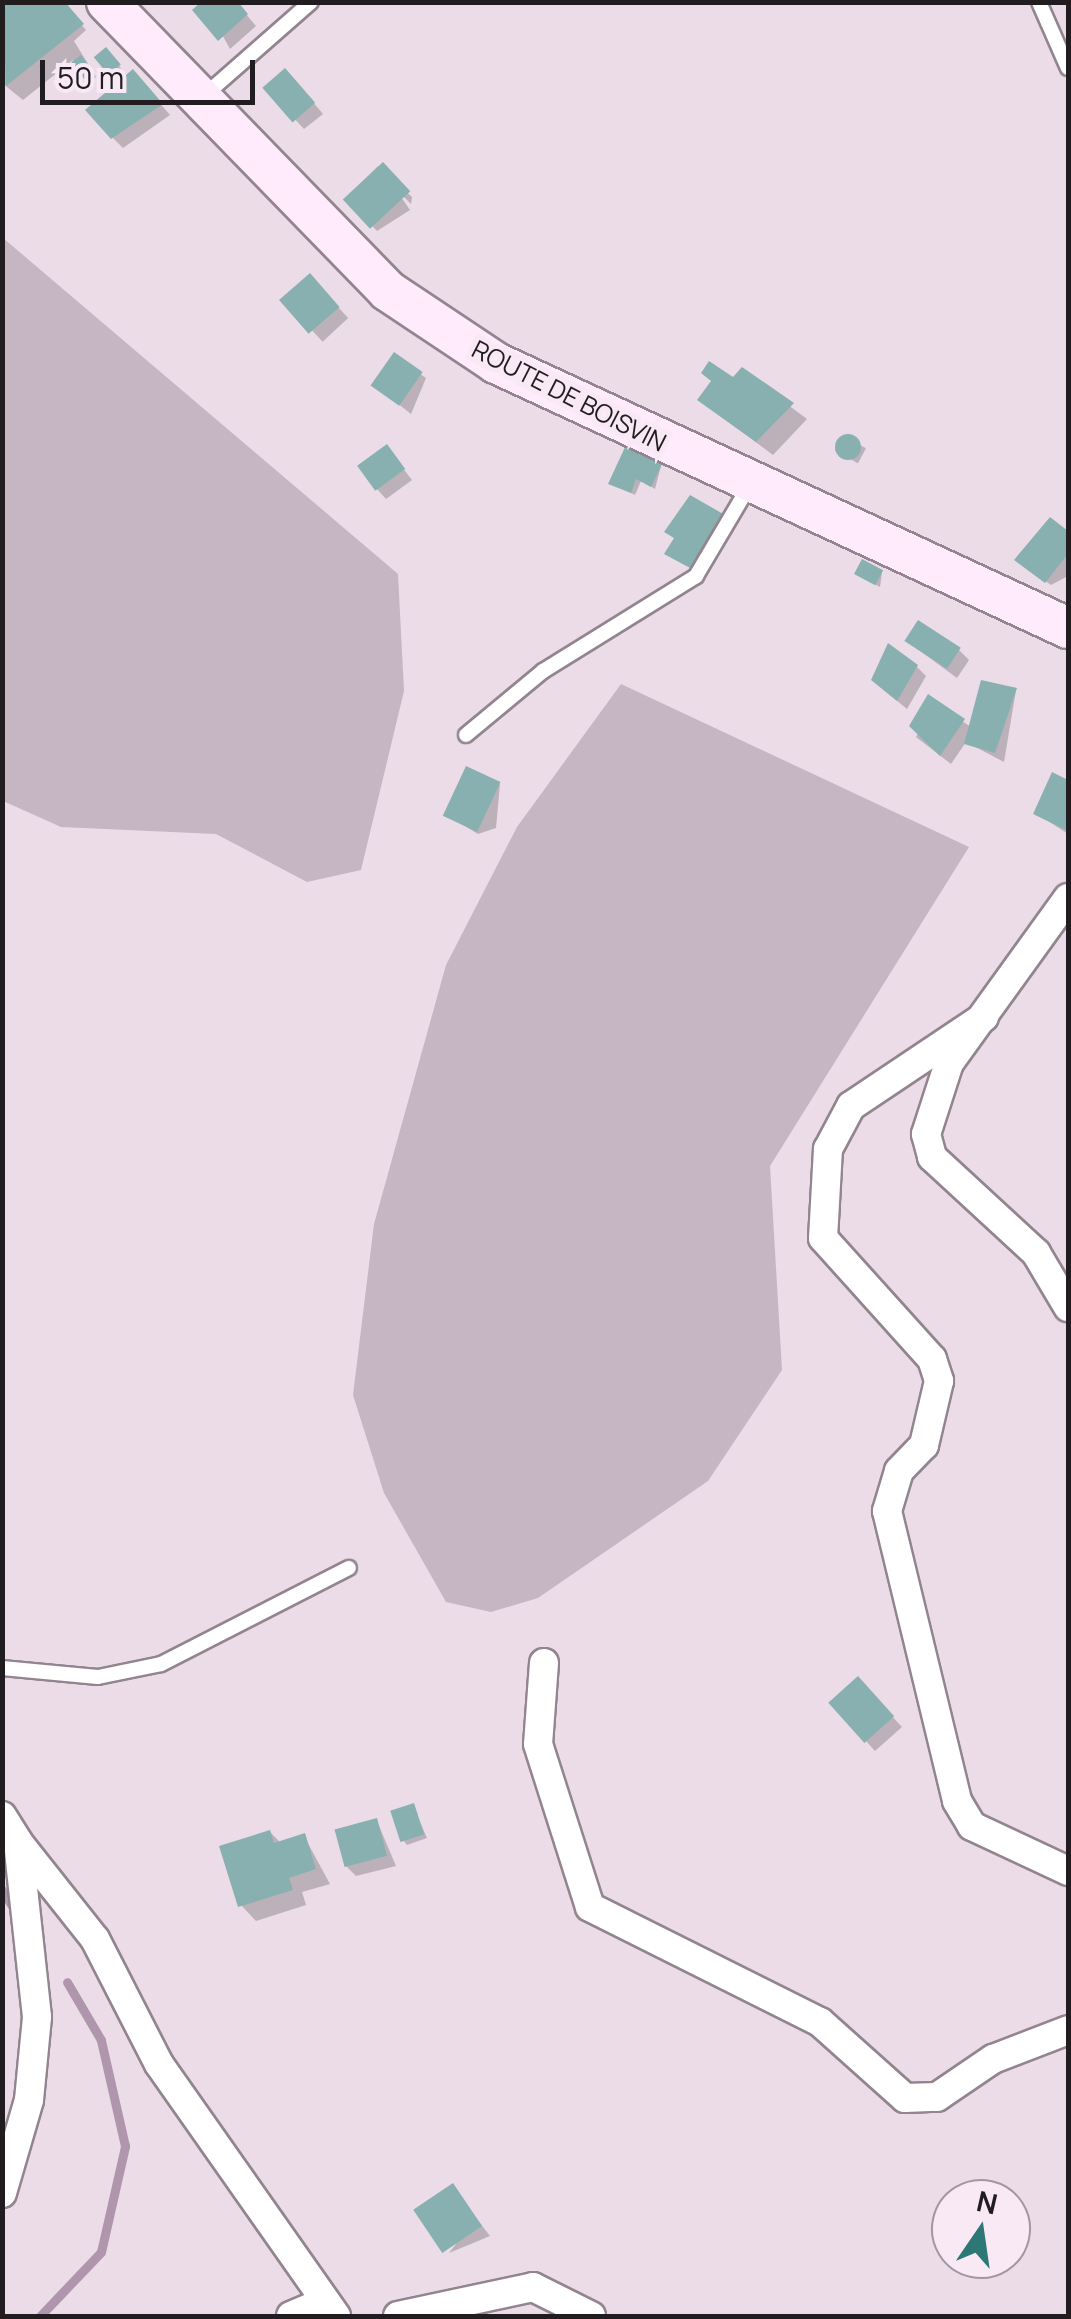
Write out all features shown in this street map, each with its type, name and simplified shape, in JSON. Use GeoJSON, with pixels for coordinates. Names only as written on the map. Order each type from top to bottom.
{"type":"FeatureCollection","features":[{"type":"Feature","properties":{"kind":"main road","name":"ROUTE DE BOISVIN"},"geometry":{"type":"LineString","coordinates":[[107,2],[388,291],[496,364],[1068,628]]}},
{"type":"Feature","properties":{"kind":"street"},"geometry":{"type":"LineString","coordinates":[[1068,898],[932,1097],[932,1156],[1036,1252],[1068,1307]]}},
{"type":"Feature","properties":{"kind":"street"},"geometry":{"type":"LineString","coordinates":[[984,1017],[851,1106],[828,1150],[822,1238],[932,1359],[940,1381],[924,1445],[899,1472],[888,1510],[957,1801],[972,1826],[1068,1871]]}},
{"type":"Feature","properties":{"kind":"street"},"geometry":{"type":"LineString","coordinates":[[544,1663],[538,1744],[590,1907],[820,2022],[904,2098],[937,2097],[992,2058],[1068,2030]]}},
{"type":"Feature","properties":{"kind":"street"},"geometry":{"type":"LineString","coordinates":[[2,1816],[95,1939],[159,2064],[329,2310],[292,2316]]}},
{"type":"Feature","properties":{"kind":"street"},"geometry":{"type":"LineString","coordinates":[[2,2194],[29,2100],[37,2017],[18,1842]]}},
{"type":"Feature","properties":{"kind":"street"},"geometry":{"type":"LineString","coordinates":[[398,2316],[534,2287],[591,2316]]}},
{"type":"Feature","properties":{"kind":"lane"},"geometry":{"type":"LineString","coordinates":[[201,99],[311,2]]}},
{"type":"Feature","properties":{"kind":"lane"},"geometry":{"type":"LineString","coordinates":[[1038,2],[1068,68]]}},
{"type":"Feature","properties":{"kind":"lane"},"geometry":{"type":"LineString","coordinates":[[466,735],[542,671],[696,576],[751,482]]}},
{"type":"Feature","properties":{"kind":"lane"},"geometry":{"type":"LineString","coordinates":[[2,1668],[82,1678],[161,1664],[349,1568]]}},
{"type":"Feature","properties":{"kind":"shaded area"},"geometry":{"type":"Polygon","coordinates":[[[3,238],[398,574],[404,691],[361,870],[307,882],[216,834],[61,827],[3,801],[3,238]]]}},
{"type":"Feature","properties":{"kind":"shaded area"},"geometry":{"type":"Polygon","coordinates":[[[621,684],[969,847],[770,1166],[782,1370],[708,1481],[538,1598],[491,1612],[446,1602],[384,1493],[353,1395],[374,1224],[446,965],[517,827],[621,684]]]}},
{"type":"Feature","properties":{"kind":"building"},"geometry":{"type":"Polygon","coordinates":[[[2,2],[65,2],[84,24],[6,86],[2,2]]]}},
{"type":"Feature","properties":{"kind":"building"},"geometry":{"type":"Polygon","coordinates":[[[201,2],[238,2],[248,14],[218,41],[192,10],[201,2]]]}},
{"type":"Feature","properties":{"kind":"building"},"geometry":{"type":"Polygon","coordinates":[[[106,47],[121,65],[109,75],[94,57],[106,47]]]}},
{"type":"Feature","properties":{"kind":"building"},"geometry":{"type":"Polygon","coordinates":[[[81,55],[94,72],[84,79],[71,62],[81,55]]]}},
{"type":"Feature","properties":{"kind":"building"},"geometry":{"type":"Polygon","coordinates":[[[285,68],[315,103],[293,122],[262,88],[285,68]]]}},
{"type":"Feature","properties":{"kind":"building"},"geometry":{"type":"Polygon","coordinates":[[[133,69],[163,104],[111,139],[85,110],[133,69]]]}},
{"type":"Feature","properties":{"kind":"building"},"geometry":{"type":"Polygon","coordinates":[[[383,162],[410,191],[370,229],[343,200],[383,162]]]}},
{"type":"Feature","properties":{"kind":"building"},"geometry":{"type":"Polygon","coordinates":[[[310,273],[340,307],[309,334],[279,300],[310,273]]]}},
{"type":"Feature","properties":{"kind":"building"},"geometry":{"type":"Polygon","coordinates":[[[394,352],[423,372],[399,406],[370,386],[394,352]]]}},
{"type":"Feature","properties":{"kind":"building"},"geometry":{"type":"Polygon","coordinates":[[[709,361],[733,377],[742,367],[794,403],[756,442],[697,400],[711,381],[701,373],[709,361]]]}},
{"type":"Feature","properties":{"kind":"building"},"geometry":{"type":"Polygon","coordinates":[[[848,434],[857,438],[861,447],[857,456],[848,460],[839,456],[835,447],[839,438],[848,434]]]}},
{"type":"Feature","properties":{"kind":"building"},"geometry":{"type":"Polygon","coordinates":[[[387,444],[405,469],[375,491],[357,466],[387,444]]]}},
{"type":"Feature","properties":{"kind":"building"},"geometry":{"type":"Polygon","coordinates":[[[626,445],[662,464],[651,487],[636,479],[631,493],[608,484],[626,445]]]}},
{"type":"Feature","properties":{"kind":"building"},"geometry":{"type":"Polygon","coordinates":[[[690,495],[725,515],[692,569],[664,554],[674,538],[664,532],[690,495]]]}},
{"type":"Feature","properties":{"kind":"building"},"geometry":{"type":"Polygon","coordinates":[[[1050,517],[1068,531],[1068,554],[1045,583],[1014,560],[1050,517]]]}},
{"type":"Feature","properties":{"kind":"building"},"geometry":{"type":"Polygon","coordinates":[[[862,559],[883,570],[875,585],[854,574],[862,559]]]}},
{"type":"Feature","properties":{"kind":"building"},"geometry":{"type":"Polygon","coordinates":[[[918,620],[961,648],[947,669],[904,641],[918,620]]]}},
{"type":"Feature","properties":{"kind":"building"},"geometry":{"type":"Polygon","coordinates":[[[888,643],[918,665],[897,701],[871,680],[888,643]]]}},
{"type":"Feature","properties":{"kind":"building"},"geometry":{"type":"Polygon","coordinates":[[[981,680],[1017,688],[995,753],[964,744],[981,680]]]}},
{"type":"Feature","properties":{"kind":"building"},"geometry":{"type":"Polygon","coordinates":[[[928,694],[965,719],[940,756],[909,726],[928,694]]]}},
{"type":"Feature","properties":{"kind":"building"},"geometry":{"type":"Polygon","coordinates":[[[466,766],[500,782],[477,832],[443,816],[466,766]]]}},
{"type":"Feature","properties":{"kind":"building"},"geometry":{"type":"Polygon","coordinates":[[[1052,772],[1068,780],[1068,831],[1033,814],[1052,772]]]}},
{"type":"Feature","properties":{"kind":"building"},"geometry":{"type":"Polygon","coordinates":[[[858,1676],[894,1716],[864,1743],[828,1703],[858,1676]]]}},
{"type":"Feature","properties":{"kind":"building"},"geometry":{"type":"Polygon","coordinates":[[[414,1803],[424,1834],[400,1842],[390,1811],[414,1803]]]}},
{"type":"Feature","properties":{"kind":"building"},"geometry":{"type":"Polygon","coordinates":[[[377,1818],[387,1856],[345,1867],[334,1829],[377,1818]]]}},
{"type":"Feature","properties":{"kind":"building"},"geometry":{"type":"Polygon","coordinates":[[[270,1830],[274,1843],[305,1833],[316,1869],[289,1878],[293,1890],[238,1907],[219,1846],[270,1830]]]}},
{"type":"Feature","properties":{"kind":"building"},"geometry":{"type":"Polygon","coordinates":[[[453,2183],[482,2226],[442,2253],[413,2210],[453,2183]]]}},
{"type":"Feature","properties":{"kind":"waterway"},"geometry":{"type":"LineString","coordinates":[[2,1890],[15,1911]]}},
{"type":"Feature","properties":{"kind":"waterway"},"geometry":{"type":"LineString","coordinates":[[40,2316],[101,2252],[125,2146],[101,2040],[67,1982]]}}]}
